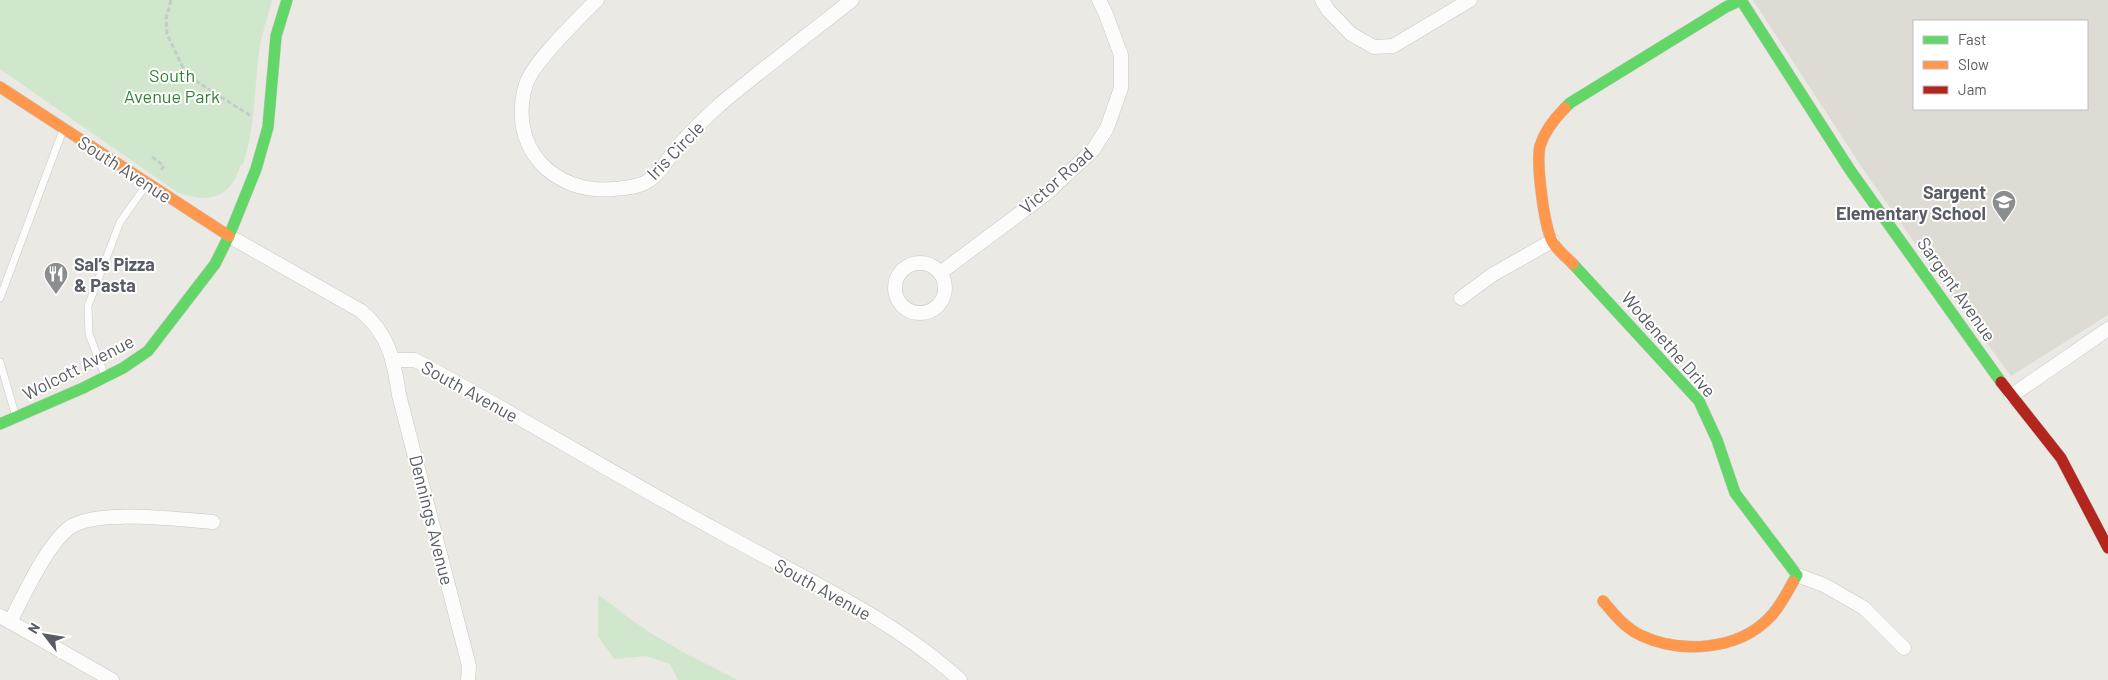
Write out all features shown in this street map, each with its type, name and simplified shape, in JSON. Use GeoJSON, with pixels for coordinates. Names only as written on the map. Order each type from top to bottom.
{"type":"FeatureCollection","features":[{"type":"Feature","properties":{"kind":"street","name":"Wolcott Avenue"},"geometry":{"type":"LineString","coordinates":[[0,424],[105,376],[148,351],[215,264],[229,236],[256,169],[268,127],[276,36],[287,0]]}},
{"type":"Feature","properties":{"kind":"street","name":"Iris Circle"},"geometry":{"type":"LineString","coordinates":[[597,0],[558,41],[535,70],[527,82],[521,108],[523,133],[531,151],[543,168],[565,182],[583,188],[605,190],[631,188],[648,182],[680,144],[716,108],[852,0]]}},
{"type":"Feature","properties":{"kind":"street","name":"Victor Road"},"geometry":{"type":"LineString","coordinates":[[940,273],[1047,193],[1093,150],[1107,128],[1121,88],[1121,55],[1099,0]]}},
{"type":"Feature","properties":{"kind":"street"},"geometry":{"type":"LineString","coordinates":[[1322,0],[1328,10],[1351,34],[1374,47],[1393,46],[1470,0]]}},
{"type":"Feature","properties":{"kind":"street","name":"Wodenethe Drive"},"geometry":{"type":"LineString","coordinates":[[1742,0],[1726,7],[1570,103],[1550,124],[1540,147],[1539,174],[1543,205],[1552,241],[1699,400],[1717,440],[1736,493],[1797,575]]}},
{"type":"Feature","properties":{"kind":"street","name":"Sargent Avenue"},"geometry":{"type":"LineString","coordinates":[[1742,0],[1850,170],[2011,396],[2061,458],[2108,548]]}},
{"type":"Feature","properties":{"kind":"street","name":"South Avenue"},"geometry":{"type":"LineString","coordinates":[[0,87],[63,129],[151,182],[229,236],[361,311],[374,322],[394,360],[415,360],[710,527],[821,586],[878,620],[928,654],[960,680]]}},
{"type":"Feature","properties":{"kind":"street"},"geometry":{"type":"LineString","coordinates":[[1461,298],[1492,275],[1552,241]]}},
{"type":"Feature","properties":{"kind":"street"},"geometry":{"type":"LineString","coordinates":[[2011,396],[2108,329]]}},
{"type":"Feature","properties":{"kind":"street","name":"Dennings Avenue"},"geometry":{"type":"LineString","coordinates":[[394,360],[399,395],[469,666],[468,680]]}},
{"type":"Feature","properties":{"kind":"street"},"geometry":{"type":"LineString","coordinates":[[112,680],[5,619],[28,587],[54,544],[69,528],[82,521],[98,518],[136,517],[213,522]]}},
{"type":"Feature","properties":{"kind":"street"},"geometry":{"type":"LineString","coordinates":[[1602,601],[1630,629],[1654,641],[1683,646],[1723,644],[1739,639],[1766,621],[1784,598],[1797,575],[1824,585],[1864,608],[1904,648]]}},
{"type":"Feature","properties":{"kind":"lane"},"geometry":{"type":"LineString","coordinates":[[0,298],[63,129]]}},
{"type":"Feature","properties":{"kind":"lane"},"geometry":{"type":"LineString","coordinates":[[105,376],[88,334],[88,306],[120,222],[151,182]]}},
{"type":"Feature","properties":{"kind":"lane"},"geometry":{"type":"LineString","coordinates":[[0,362],[16,417]]}},
{"type":"Feature","properties":{"kind":"path"},"geometry":{"type":"LineString","coordinates":[[171,0],[166,19],[167,34],[184,70],[196,81],[256,119]]}},
{"type":"Feature","properties":{"kind":"path"},"geometry":{"type":"LineString","coordinates":[[151,182],[164,166],[152,157]]}},
{"type":"Feature","properties":{"kind":"shaded area","name":"Sargent Elementary School"},"geometry":{"type":"Polygon","coordinates":[[[1753,0],[2108,0],[2108,315],[2011,376],[1941,281],[1861,166],[1753,0]]]}},
{"type":"Feature","properties":{"kind":"green space","name":"South Avenue Park"},"geometry":{"type":"Polygon","coordinates":[[[0,0],[272,0],[260,46],[252,123],[247,151],[243,165],[241,164],[237,176],[231,185],[217,196],[208,198],[188,196],[177,192],[0,69],[0,0]]]}},
{"type":"Feature","properties":{"kind":"green space"},"geometry":{"type":"Polygon","coordinates":[[[598,595],[663,640],[738,680],[678,680],[670,664],[646,656],[614,659],[598,636],[598,595]]]}},
{"type":"Feature","properties":{"kind":"traffic: fast"},"geometry":{"type":"LineString","coordinates":[[0,424],[83,388],[123,368],[148,351],[215,264],[229,236],[256,169],[268,127],[276,36],[287,0]]}},
{"type":"Feature","properties":{"kind":"traffic: fast"},"geometry":{"type":"LineString","coordinates":[[1741,0],[1850,170],[2001,382]]}},
{"type":"Feature","properties":{"kind":"traffic: fast"},"geometry":{"type":"LineString","coordinates":[[1565,108],[1570,103],[1726,7],[1741,0]]}},
{"type":"Feature","properties":{"kind":"traffic: fast"},"geometry":{"type":"LineString","coordinates":[[1573,264],[1699,401],[1717,440],[1735,493],[1797,575],[1793,582]]}},
{"type":"Feature","properties":{"kind":"traffic: slow"},"geometry":{"type":"LineString","coordinates":[[0,87],[229,236]]}},
{"type":"Feature","properties":{"kind":"traffic: slow"},"geometry":{"type":"LineString","coordinates":[[1565,108],[1544,135],[1540,146],[1539,166],[1549,233],[1556,247],[1573,264]]}},
{"type":"Feature","properties":{"kind":"traffic: slow"},"geometry":{"type":"LineString","coordinates":[[1603,601],[1624,624],[1640,635],[1673,645],[1690,647],[1708,646],[1742,637],[1757,628],[1777,609],[1793,582]]}},
{"type":"Feature","properties":{"kind":"traffic: jam"},"geometry":{"type":"LineString","coordinates":[[2001,382],[2061,458],[2108,548]]}},
{"type":"Feature","properties":{"kind":"place","name":"Sargent Elementary School"},"geometry":{"type":"Point","coordinates":[2004,223]}},
{"type":"Feature","properties":{"kind":"place","name":"Sal’s Pizza & Pasta"},"geometry":{"type":"Point","coordinates":[56,295]}}]}
